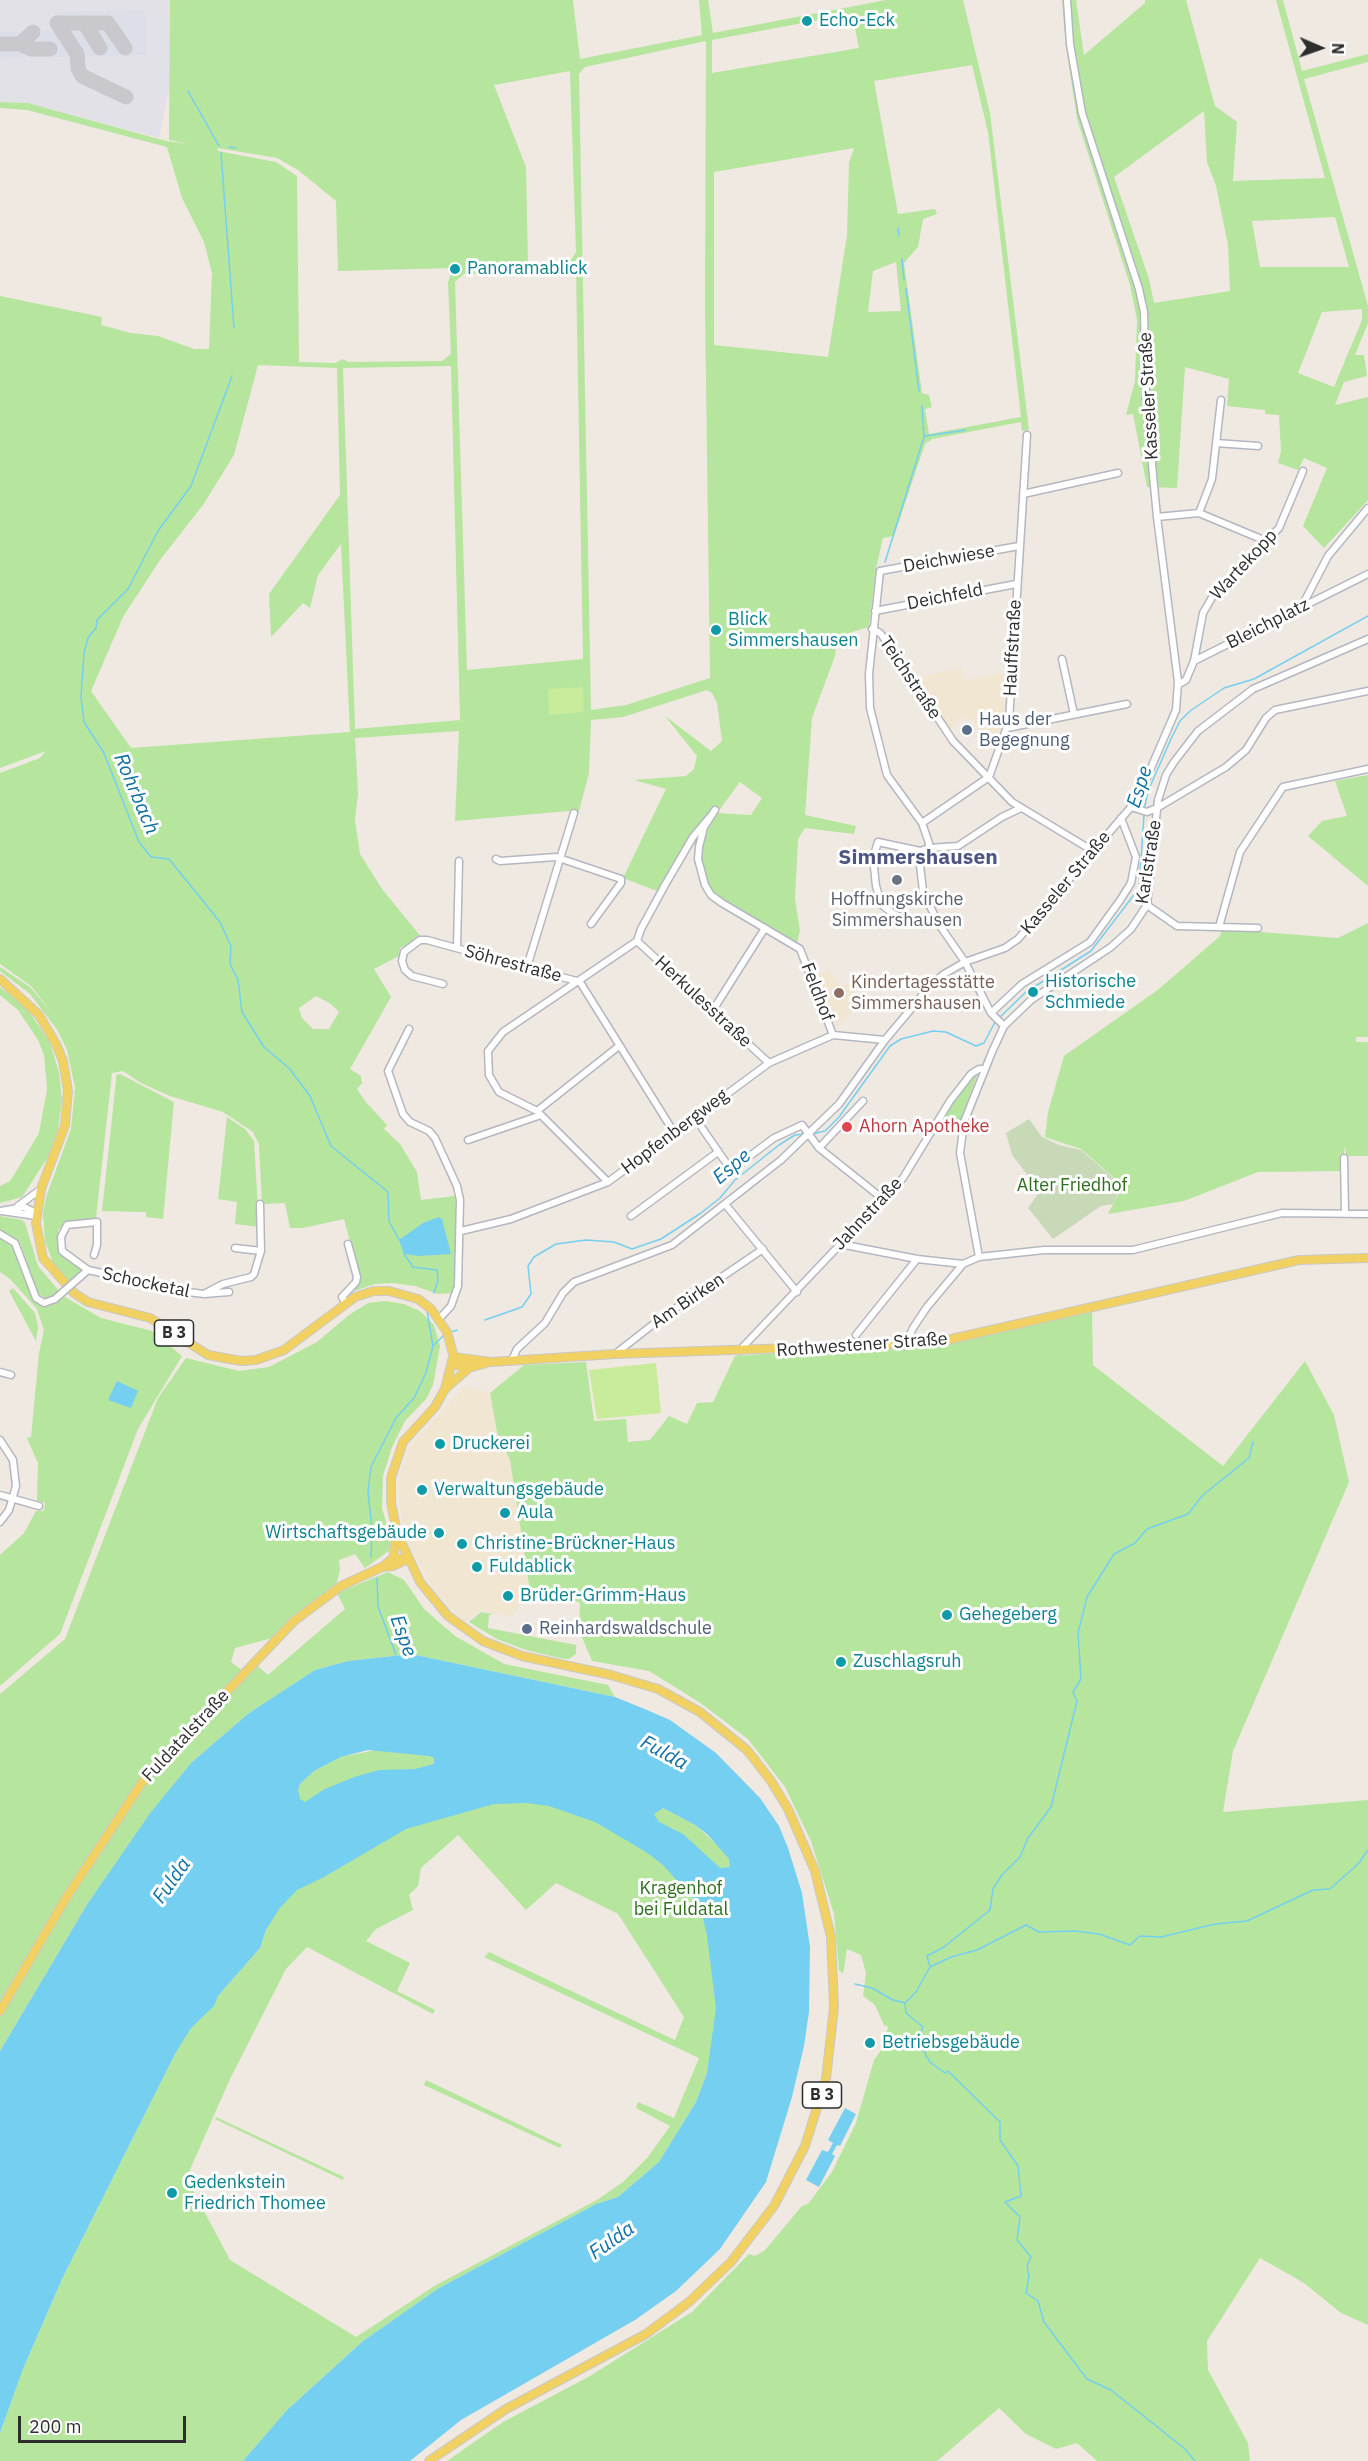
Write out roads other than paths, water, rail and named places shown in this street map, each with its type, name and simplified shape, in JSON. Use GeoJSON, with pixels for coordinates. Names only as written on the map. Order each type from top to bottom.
{"type":"FeatureCollection","features":[{"type":"Feature","properties":{"kind":"main road","name":"B 3"},"geometry":{"type":"LineString","coordinates":[[0,979],[39,1015],[57,1044],[66,1076],[65,1125],[41,1189],[36,1214],[37,1236],[43,1257],[74,1293],[98,1305],[150,1318],[195,1348],[224,1360],[256,1360],[284,1350],[346,1304],[374,1291],[389,1291],[418,1299],[440,1319],[447,1332],[453,1357],[445,1389],[435,1407],[408,1435],[394,1463],[390,1493],[397,1533],[420,1582],[456,1624],[483,1641],[512,1653],[611,1675],[658,1689],[700,1712],[747,1750],[780,1795],[812,1863],[829,1929],[834,1989],[829,2061],[811,2130],[782,2192],[738,2255],[704,2290],[660,2324],[617,2351],[506,2409],[429,2461]]}},
{"type":"Feature","properties":{"kind":"main road","name":"Rothwestener Straße"},"geometry":{"type":"LineString","coordinates":[[470,1368],[491,1362],[615,1354],[905,1346],[962,1338],[1299,1260],[1368,1258]]}},
{"type":"Feature","properties":{"kind":"main road","name":"Rothwestener Straße"},"geometry":{"type":"LineString","coordinates":[[453,1357],[491,1362]]}},
{"type":"Feature","properties":{"kind":"main road"},"geometry":{"type":"LineString","coordinates":[[453,1357],[456,1365],[470,1368]]}},
{"type":"Feature","properties":{"kind":"main road"},"geometry":{"type":"LineString","coordinates":[[445,1389],[470,1368]]}},
{"type":"Feature","properties":{"kind":"main road"},"geometry":{"type":"LineString","coordinates":[[397,1533],[393,1558],[408,1559]]}},
{"type":"Feature","properties":{"kind":"main road","name":"Fuldatalstraße"},"geometry":{"type":"LineString","coordinates":[[0,2011],[66,1898],[145,1778],[294,1621],[341,1586],[382,1567],[393,1558]]}},
{"type":"Feature","properties":{"kind":"main road","name":"Fuldatalstraße"},"geometry":{"type":"LineString","coordinates":[[382,1567],[393,1566],[408,1559]]}},
{"type":"Feature","properties":{"kind":"street","name":"Kasseler Straße"},"geometry":{"type":"LineString","coordinates":[[512,1360],[517,1349],[544,1323],[574,1282],[672,1245],[725,1204],[810,1132],[839,1104],[885,1040],[931,985],[965,962],[1005,948],[1018,939],[1131,807],[1147,778],[1176,710],[1178,685],[1157,516],[1146,401],[1144,312],[1139,289],[1082,113],[1070,44],[1066,0]]}},
{"type":"Feature","properties":{"kind":"street"},"geometry":{"type":"LineString","coordinates":[[1199,513],[1212,478],[1221,400]]}},
{"type":"Feature","properties":{"kind":"street","name":"Hauffstraße"},"geometry":{"type":"LineString","coordinates":[[988,777],[1007,728],[1027,435]]}},
{"type":"Feature","properties":{"kind":"street"},"geometry":{"type":"LineString","coordinates":[[1216,442],[1258,446]]}},
{"type":"Feature","properties":{"kind":"street","name":"Wartekopp"},"geometry":{"type":"LineString","coordinates":[[1194,662],[1203,613],[1214,594],[1280,528],[1303,471]]}},
{"type":"Feature","properties":{"kind":"street"},"geometry":{"type":"LineString","coordinates":[[1023,494],[1118,473]]}},
{"type":"Feature","properties":{"kind":"street"},"geometry":{"type":"LineString","coordinates":[[1301,608],[1328,556],[1368,508]]}},
{"type":"Feature","properties":{"kind":"street"},"geometry":{"type":"LineString","coordinates":[[1157,516],[1199,513],[1266,541]]}},
{"type":"Feature","properties":{"kind":"street","name":"Deichwiese"},"geometry":{"type":"LineString","coordinates":[[875,611],[880,571],[1018,546]]}},
{"type":"Feature","properties":{"kind":"street","name":"Bleichplatz"},"geometry":{"type":"LineString","coordinates":[[1178,685],[1186,680],[1194,662],[1368,574]]}},
{"type":"Feature","properties":{"kind":"street","name":"Deichfeld"},"geometry":{"type":"LineString","coordinates":[[875,611],[1016,584]]}},
{"type":"Feature","properties":{"kind":"street"},"geometry":{"type":"LineString","coordinates":[[875,611],[872,629],[870,708],[887,775],[922,823],[928,849]]}},
{"type":"Feature","properties":{"kind":"street","name":"Teichstraße"},"geometry":{"type":"LineString","coordinates":[[872,629],[880,633],[891,647],[953,741],[988,777],[1020,808],[1093,851]]}},
{"type":"Feature","properties":{"kind":"street","name":"Karlstraße"},"geometry":{"type":"LineString","coordinates":[[979,1257],[960,1153],[964,1122],[984,1070],[997,1019],[1111,946],[1131,929],[1147,905],[1157,808],[1166,775],[1186,744],[1198,731],[1253,689],[1368,639]]}},
{"type":"Feature","properties":{"kind":"street"},"geometry":{"type":"LineString","coordinates":[[1062,659],[1074,714]]}},
{"type":"Feature","properties":{"kind":"street"},"geometry":{"type":"LineString","coordinates":[[1131,807],[1144,811],[1157,808],[1226,767],[1246,750],[1266,718],[1275,710],[1368,691]]}},
{"type":"Feature","properties":{"kind":"street"},"geometry":{"type":"LineString","coordinates":[[1007,728],[1127,704]]}},
{"type":"Feature","properties":{"kind":"street"},"geometry":{"type":"LineString","coordinates":[[1219,927],[1240,852],[1283,787],[1368,770]]}},
{"type":"Feature","properties":{"kind":"street"},"geometry":{"type":"LineString","coordinates":[[922,823],[988,777]]}},
{"type":"Feature","properties":{"kind":"street"},"geometry":{"type":"LineString","coordinates":[[938,923],[909,920],[895,915],[882,905],[876,886],[873,858],[878,842],[920,851],[957,846],[1020,808]]}},
{"type":"Feature","properties":{"kind":"street"},"geometry":{"type":"LineString","coordinates":[[713,1010],[765,928],[711,895],[705,885],[698,859],[699,847],[704,827],[715,810]]}},
{"type":"Feature","properties":{"kind":"street"},"geometry":{"type":"LineString","coordinates":[[528,967],[574,813]]}},
{"type":"Feature","properties":{"kind":"street"},"geometry":{"type":"LineString","coordinates":[[608,1182],[539,1113],[499,1092],[489,1075],[488,1051],[503,1032],[638,941],[641,929],[665,885],[693,837],[710,817]]}},
{"type":"Feature","properties":{"kind":"street"},"geometry":{"type":"LineString","coordinates":[[920,851],[923,891],[938,923],[965,962],[997,1019],[1022,984],[1090,942],[1131,883],[1136,857],[1121,818]]}},
{"type":"Feature","properties":{"kind":"street"},"geometry":{"type":"LineString","coordinates":[[496,859],[500,861],[560,858],[621,879],[621,883],[591,924]]}},
{"type":"Feature","properties":{"kind":"street"},"geometry":{"type":"LineString","coordinates":[[457,948],[459,861]]}},
{"type":"Feature","properties":{"kind":"street"},"geometry":{"type":"LineString","coordinates":[[1147,905],[1177,926],[1258,928]]}},
{"type":"Feature","properties":{"kind":"street","name":"Feldhof"},"geometry":{"type":"LineString","coordinates":[[765,928],[800,949],[833,1035]]}},
{"type":"Feature","properties":{"kind":"street","name":"Söhrestraße"},"geometry":{"type":"LineString","coordinates":[[443,984],[412,976],[405,970],[402,961],[404,952],[420,940],[580,982],[675,1134]]}},
{"type":"Feature","properties":{"kind":"street","name":"Herkulesstraße"},"geometry":{"type":"LineString","coordinates":[[638,941],[769,1063]]}},
{"type":"Feature","properties":{"kind":"street"},"geometry":{"type":"LineString","coordinates":[[409,1029],[388,1071],[403,1114],[410,1122],[429,1131],[435,1138],[457,1186],[461,1232],[458,1286],[450,1307],[440,1319]]}},
{"type":"Feature","properties":{"kind":"street","name":"Hopfenbergweg"},"geometry":{"type":"LineString","coordinates":[[461,1232],[511,1219],[608,1182],[769,1063],[833,1035],[885,1040]]}},
{"type":"Feature","properties":{"kind":"street"},"geometry":{"type":"LineString","coordinates":[[468,1140],[539,1113],[619,1046]]}},
{"type":"Feature","properties":{"kind":"street","name":"Jahnstraße"},"geometry":{"type":"LineString","coordinates":[[739,1351],[903,1178],[950,1101],[971,1074],[979,1069],[984,1070]]}},
{"type":"Feature","properties":{"kind":"street"},"geometry":{"type":"LineString","coordinates":[[819,1148],[863,1101]]}},
{"type":"Feature","properties":{"kind":"street"},"geometry":{"type":"LineString","coordinates":[[702,1128],[731,1170],[800,1125],[810,1132],[819,1148],[882,1199]]}},
{"type":"Feature","properties":{"kind":"street"},"geometry":{"type":"LineString","coordinates":[[631,1216],[718,1152]]}},
{"type":"Feature","properties":{"kind":"street"},"geometry":{"type":"LineString","coordinates":[[1344,1158],[1345,1212]]}},
{"type":"Feature","properties":{"kind":"street"},"geometry":{"type":"LineString","coordinates":[[17,1207],[41,1189]]}},
{"type":"Feature","properties":{"kind":"street","name":"Schocketal"},"geometry":{"type":"LineString","coordinates":[[204,1294],[223,1284],[251,1277],[261,1251],[260,1204]]}},
{"type":"Feature","properties":{"kind":"street"},"geometry":{"type":"LineString","coordinates":[[725,1204],[797,1292]]}},
{"type":"Feature","properties":{"kind":"street"},"geometry":{"type":"LineString","coordinates":[[1,1211],[17,1207],[30,1208],[36,1214]]}},
{"type":"Feature","properties":{"kind":"street"},"geometry":{"type":"LineString","coordinates":[[1,1211],[36,1214]]}},
{"type":"Feature","properties":{"kind":"street"},"geometry":{"type":"LineString","coordinates":[[905,1346],[913,1328],[927,1307],[963,1264],[979,1257],[1044,1250],[1126,1251],[1282,1213],[1368,1214]]}},
{"type":"Feature","properties":{"kind":"street","name":"Schocketal"},"geometry":{"type":"LineString","coordinates":[[94,1255],[98,1222],[67,1225],[60,1237],[62,1251],[88,1270],[204,1294],[229,1292]]}},
{"type":"Feature","properties":{"kind":"street","name":"Schocketal"},"geometry":{"type":"LineString","coordinates":[[0,1234],[15,1243],[36,1298],[44,1303],[56,1299],[88,1270]]}},
{"type":"Feature","properties":{"kind":"street"},"geometry":{"type":"LineString","coordinates":[[840,1244],[917,1259],[963,1264]]}},
{"type":"Feature","properties":{"kind":"street"},"geometry":{"type":"LineString","coordinates":[[346,1304],[342,1297],[354,1285],[357,1277],[348,1245]]}},
{"type":"Feature","properties":{"kind":"street"},"geometry":{"type":"LineString","coordinates":[[235,1248],[261,1251]]}},
{"type":"Feature","properties":{"kind":"street","name":"Am Birken"},"geometry":{"type":"LineString","coordinates":[[615,1354],[660,1319],[762,1249]]}},
{"type":"Feature","properties":{"kind":"street"},"geometry":{"type":"LineString","coordinates":[[856,1335],[917,1259]]}},
{"type":"Feature","properties":{"kind":"street"},"geometry":{"type":"LineString","coordinates":[[0,1372],[11,1375]]}},
{"type":"Feature","properties":{"kind":"street"},"geometry":{"type":"LineString","coordinates":[[0,1440],[13,1460],[16,1486],[13,1499],[0,1522]]}},
{"type":"Feature","properties":{"kind":"street"},"geometry":{"type":"LineString","coordinates":[[0,1495],[39,1506]]}},
{"type":"Feature","properties":{"kind":"water"},"geometry":{"type":"Polygon","coordinates":[[[439,1217],[442,1219],[451,1254],[419,1256],[404,1254],[399,1240],[423,1223],[439,1217]]]}},
{"type":"Feature","properties":{"kind":"water"},"geometry":{"type":"Polygon","coordinates":[[[117,1381],[138,1391],[131,1408],[108,1400],[117,1381]]]}},
{"type":"Feature","properties":{"kind":"water","name":"Fulda"},"geometry":{"type":"Polygon","coordinates":[[[411,1654],[615,1697],[670,1720],[716,1753],[760,1798],[779,1826],[788,1848],[802,1893],[810,1947],[809,2012],[804,2046],[792,2097],[766,2182],[720,2249],[676,2291],[635,2320],[461,2420],[410,2461],[243,2461],[287,2410],[363,2341],[439,2288],[596,2204],[618,2197],[659,2162],[696,2102],[707,2073],[716,2008],[707,1936],[703,1918],[695,1901],[663,1865],[646,1852],[595,1822],[549,1806],[527,1803],[494,1804],[406,1829],[324,1877],[297,1890],[279,1909],[266,1930],[260,1948],[218,1996],[214,2006],[191,2028],[175,2054],[62,2279],[23,2369],[0,2433],[0,2051],[88,1903],[151,1812],[192,1762],[249,1713],[315,1670],[348,1661],[411,1654]],[[368,1750],[341,1757],[314,1771],[300,1784],[298,1790],[300,1799],[305,1802],[323,1790],[354,1777],[379,1770],[415,1769],[434,1764],[434,1758],[429,1756],[368,1750]],[[663,1808],[654,1814],[659,1822],[683,1834],[720,1868],[730,1867],[729,1859],[708,1835],[695,1825],[663,1808]]]}},
{"type":"Feature","properties":{"kind":"water"},"geometry":{"type":"Polygon","coordinates":[[[845,2108],[856,2114],[840,2146],[837,2145],[832,2154],[835,2156],[819,2187],[806,2180],[822,2150],[828,2152],[833,2143],[828,2140],[845,2108]]]}},
{"type":"Feature","properties":{"kind":"waterway"},"geometry":{"type":"LineString","coordinates":[[188,91],[219,146]]}},
{"type":"Feature","properties":{"kind":"waterway"},"geometry":{"type":"LineString","coordinates":[[229,147],[236,148]]}},
{"type":"Feature","properties":{"kind":"waterway"},"geometry":{"type":"LineString","coordinates":[[221,153],[234,328]]}},
{"type":"Feature","properties":{"kind":"waterway"},"geometry":{"type":"LineString","coordinates":[[898,228],[899,236]]}},
{"type":"Feature","properties":{"kind":"waterway"},"geometry":{"type":"LineString","coordinates":[[902,259],[904,280]]}},
{"type":"Feature","properties":{"kind":"waterway"},"geometry":{"type":"LineString","coordinates":[[906,288],[919,391]]}},
{"type":"Feature","properties":{"kind":"waterway","name":"Rohrbach"},"geometry":{"type":"LineString","coordinates":[[232,376],[191,486],[158,531],[128,589],[97,620],[96,628],[88,638],[84,653],[81,697],[84,722],[104,753],[139,842],[151,857],[169,859],[220,922],[231,946],[230,964],[238,980],[242,1012],[264,1047],[289,1068],[310,1096],[331,1146],[388,1192],[389,1221],[399,1240]]}},
{"type":"Feature","properties":{"kind":"waterway"},"geometry":{"type":"LineString","coordinates":[[885,562],[924,437],[922,406]]}},
{"type":"Feature","properties":{"kind":"waterway"},"geometry":{"type":"LineString","coordinates":[[925,436],[966,430]]}},
{"type":"Feature","properties":{"kind":"waterway","name":"Espe"},"geometry":{"type":"LineString","coordinates":[[1144,810],[1148,791],[1171,739],[1180,721],[1190,711],[1224,688],[1254,679],[1368,616]]}},
{"type":"Feature","properties":{"kind":"waterway","name":"Espe"},"geometry":{"type":"LineString","coordinates":[[1000,1017],[1026,992],[1091,951],[1139,888],[1144,815]]}},
{"type":"Feature","properties":{"kind":"waterway","name":"Espe"},"geometry":{"type":"LineString","coordinates":[[812,1134],[825,1131],[839,1117],[890,1046],[901,1039],[933,1031],[946,1032],[976,1046],[984,1043],[995,1022]]}},
{"type":"Feature","properties":{"kind":"waterway","name":"Espe"},"geometry":{"type":"LineString","coordinates":[[485,1320],[522,1307],[531,1294],[528,1266],[534,1257],[556,1244],[586,1240],[614,1242],[632,1249],[661,1239],[720,1198],[735,1180],[779,1145],[795,1135],[804,1134]]}},
{"type":"Feature","properties":{"kind":"waterway"},"geometry":{"type":"LineString","coordinates":[[404,1254],[413,1267],[437,1270],[438,1280],[434,1293]]}},
{"type":"Feature","properties":{"kind":"waterway"},"geometry":{"type":"LineString","coordinates":[[427,1311],[433,1346]]}},
{"type":"Feature","properties":{"kind":"waterway","name":"Espe"},"geometry":{"type":"LineString","coordinates":[[451,1332],[457,1330]]}},
{"type":"Feature","properties":{"kind":"waterway","name":"Espe"},"geometry":{"type":"LineString","coordinates":[[371,1557],[372,1529],[368,1492],[371,1467],[396,1418],[414,1398],[426,1373],[433,1346],[444,1335]]}},
{"type":"Feature","properties":{"kind":"waterway"},"geometry":{"type":"LineString","coordinates":[[930,1967],[927,1956],[944,1947],[990,1910],[993,1889],[1002,1875],[1020,1857],[1028,1838],[1051,1807],[1077,1701],[1073,1692],[1081,1679],[1078,1633],[1087,1597],[1114,1554],[1135,1543],[1147,1529],[1188,1514],[1203,1495],[1249,1458],[1253,1442]]}},
{"type":"Feature","properties":{"kind":"waterway","name":"Espe"},"geometry":{"type":"LineString","coordinates":[[377,1578],[378,1606],[396,1655]]}},
{"type":"Feature","properties":{"kind":"waterway"},"geometry":{"type":"LineString","coordinates":[[905,2003],[916,1992],[930,1967],[951,1957],[977,1950],[1026,1925],[1039,1932],[1074,1931],[1099,1934],[1130,1945],[1140,1936],[1161,1937],[1215,1924],[1247,1921],[1313,1890],[1330,1889],[1359,1863],[1368,1850]]}},
{"type":"Feature","properties":{"kind":"waterway"},"geometry":{"type":"LineString","coordinates":[[855,1984],[872,1988],[893,2000],[905,2003],[906,2013],[923,2027],[920,2034],[926,2056],[931,2063],[945,2073],[948,2071],[1000,2122],[1000,2140],[1018,2166],[1021,2196],[1005,2202],[1020,2217],[1017,2240],[1031,2257],[1027,2266],[1029,2276],[1026,2293],[1038,2301],[1044,2322],[1087,2379],[1111,2390],[1185,2449],[1195,2461]]}},
{"type":"Feature","properties":{"kind":"place","name":"Echo-Eck"},"geometry":{"type":"Point","coordinates":[807,21]}},
{"type":"Feature","properties":{"kind":"place","name":"Panoramablick"},"geometry":{"type":"Point","coordinates":[455,269]}},
{"type":"Feature","properties":{"kind":"place","name":"Blick Simmershausen"},"geometry":{"type":"Point","coordinates":[716,630]}},
{"type":"Feature","properties":{"kind":"place","name":"Haus der Begegnung"},"geometry":{"type":"Point","coordinates":[967,730]}},
{"type":"Feature","properties":{"kind":"place","name":"Hoffnungskirche Simmershausen"},"geometry":{"type":"Point","coordinates":[897,880]}},
{"type":"Feature","properties":{"kind":"place","name":"Historische Schmiede"},"geometry":{"type":"Point","coordinates":[1033,992]}},
{"type":"Feature","properties":{"kind":"place","name":"Kindertagesstätte Simmershausen"},"geometry":{"type":"Point","coordinates":[839,993]}},
{"type":"Feature","properties":{"kind":"place","name":"Ahorn Apotheke"},"geometry":{"type":"Point","coordinates":[847,1127]}},
{"type":"Feature","properties":{"kind":"place","name":"Druckerei"},"geometry":{"type":"Point","coordinates":[440,1444]}},
{"type":"Feature","properties":{"kind":"place","name":"Verwaltungsgebäude"},"geometry":{"type":"Point","coordinates":[422,1490]}},
{"type":"Feature","properties":{"kind":"place","name":"Aula"},"geometry":{"type":"Point","coordinates":[505,1513]}},
{"type":"Feature","properties":{"kind":"place","name":"Wirtschaftsgebäude"},"geometry":{"type":"Point","coordinates":[439,1533]}},
{"type":"Feature","properties":{"kind":"place","name":"Christine-Brückner-Haus"},"geometry":{"type":"Point","coordinates":[462,1544]}},
{"type":"Feature","properties":{"kind":"place","name":"Fuldablick"},"geometry":{"type":"Point","coordinates":[477,1567]}},
{"type":"Feature","properties":{"kind":"place","name":"Brüder-Grimm-Haus"},"geometry":{"type":"Point","coordinates":[508,1596]}},
{"type":"Feature","properties":{"kind":"place","name":"Gehegeberg"},"geometry":{"type":"Point","coordinates":[947,1615]}},
{"type":"Feature","properties":{"kind":"place","name":"Reinhardswaldschule"},"geometry":{"type":"Point","coordinates":[527,1629]}},
{"type":"Feature","properties":{"kind":"place","name":"Zuschlagsruh"},"geometry":{"type":"Point","coordinates":[841,1662]}},
{"type":"Feature","properties":{"kind":"place","name":"Betriebsgebäude"},"geometry":{"type":"Point","coordinates":[870,2043]}},
{"type":"Feature","properties":{"kind":"place","name":"Gedenkstein Friedrich Thomee"},"geometry":{"type":"Point","coordinates":[172,2193]}},
{"type":"Feature","properties":{"kind":"district","name":"Simmershausen"},"geometry":{"type":"Point","coordinates":[918,858]}},
{"type":"Feature","properties":{"kind":"park label","name":"Alter Friedhof"},"geometry":{"type":"Point","coordinates":[1072,1186]}},
{"type":"Feature","properties":{"kind":"park label","name":"Kragenhof bei Fuldatal"},"geometry":{"type":"Point","coordinates":[681,1899]}}]}
